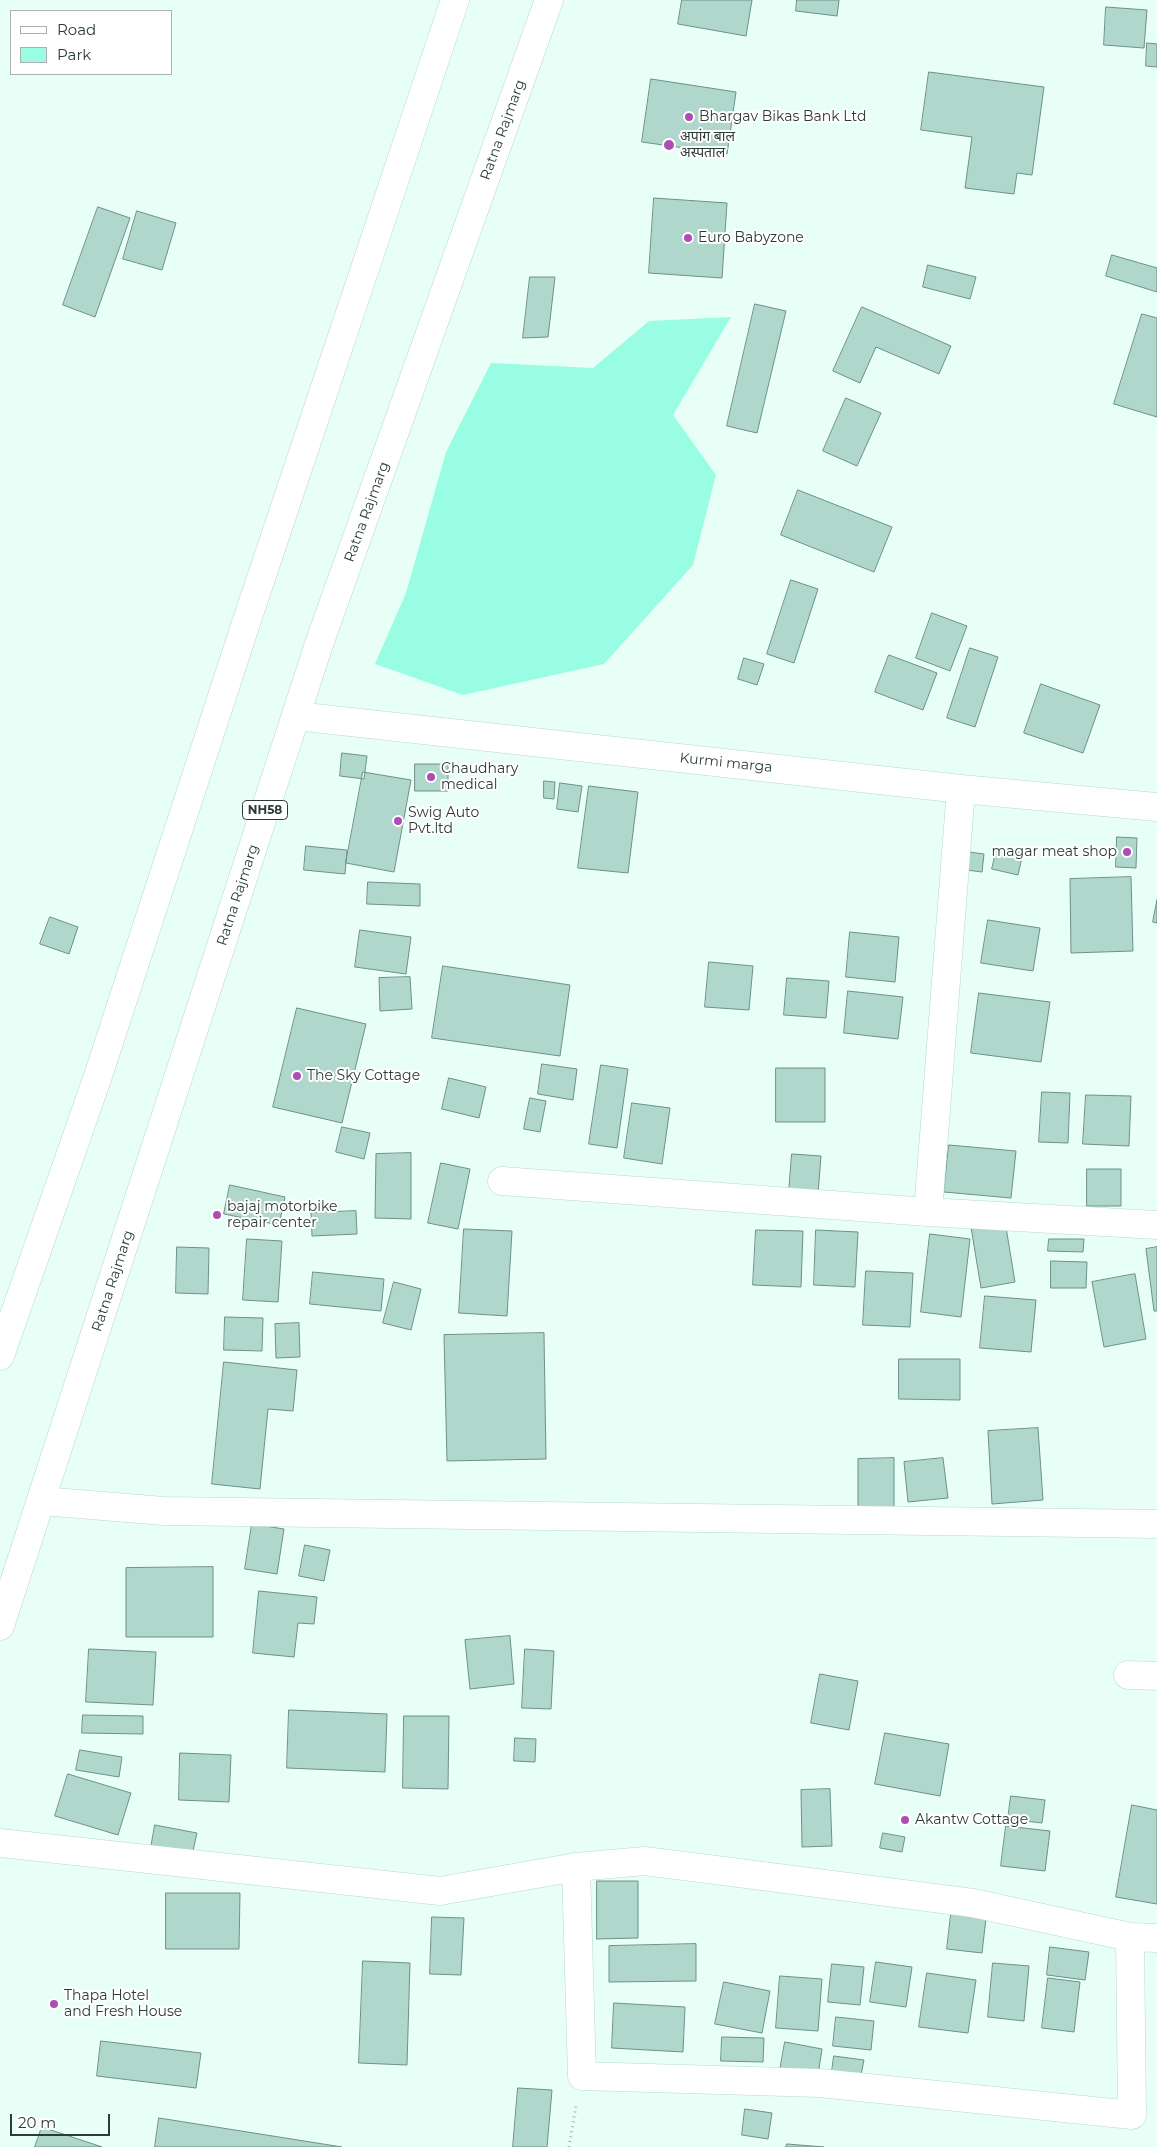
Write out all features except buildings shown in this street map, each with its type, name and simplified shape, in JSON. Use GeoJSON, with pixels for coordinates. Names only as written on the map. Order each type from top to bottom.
{"type":"FeatureCollection","features":[{"type":"Feature","properties":{"kind":"main road"},"geometry":{"type":"LineString","coordinates":[[2,1344],[99,1074],[250,611],[455,0]]}},
{"type":"Feature","properties":{"kind":"main road","name":"Ratna Rajmarg"},"geometry":{"type":"LineString","coordinates":[[0,1626],[320,644],[549,0]]}},
{"type":"Feature","properties":{"kind":"main road","name":"Kurmi marga"},"geometry":{"type":"LineString","coordinates":[[296,716],[961,789],[1157,807]]}},
{"type":"Feature","properties":{"kind":"main road"},"geometry":{"type":"LineString","coordinates":[[928,1212],[961,789]]}},
{"type":"Feature","properties":{"kind":"main road"},"geometry":{"type":"LineString","coordinates":[[502,1181],[928,1212],[1157,1225]]}},
{"type":"Feature","properties":{"kind":"main road"},"geometry":{"type":"LineString","coordinates":[[42,1501],[174,1511],[1157,1524]]}},
{"type":"Feature","properties":{"kind":"main road"},"geometry":{"type":"LineString","coordinates":[[1128,1675],[1157,1676]]}},
{"type":"Feature","properties":{"kind":"main road"},"geometry":{"type":"LineString","coordinates":[[0,1843],[440,1891],[576,1867],[645,1861],[973,1903],[1130,1937],[1157,1938]]}},
{"type":"Feature","properties":{"kind":"main road"},"geometry":{"type":"LineString","coordinates":[[576,1867],[582,2076],[820,2083],[1132,2115],[1130,1937]]}},
{"type":"Feature","properties":{"kind":"path"},"geometry":{"type":"LineString","coordinates":[[569,2147],[582,2076]]}},
{"type":"Feature","properties":{"kind":"green space"},"geometry":{"type":"Polygon","coordinates":[[[731,317],[673,415],[716,475],[693,565],[604,664],[463,695],[375,664],[406,593],[446,452],[491,363],[593,368],[649,321],[731,317]]]}},
{"type":"Feature","properties":{"kind":"place","name":"Bhargav Bikas Bank Ltd"},"geometry":{"type":"Point","coordinates":[689,117]}},
{"type":"Feature","properties":{"kind":"place","name":"अपांग बाल अस्पताल"},"geometry":{"type":"Point","coordinates":[669,145]}},
{"type":"Feature","properties":{"kind":"place","name":"Euro Babyzone"},"geometry":{"type":"Point","coordinates":[688,238]}},
{"type":"Feature","properties":{"kind":"place","name":"Chaudhary medical"},"geometry":{"type":"Point","coordinates":[431,777]}},
{"type":"Feature","properties":{"kind":"place","name":"Swig Auto Pvt.ltd"},"geometry":{"type":"Point","coordinates":[398,821]}},
{"type":"Feature","properties":{"kind":"place","name":"magar meat shop"},"geometry":{"type":"Point","coordinates":[1127,852]}},
{"type":"Feature","properties":{"kind":"place","name":"The Sky Cottage"},"geometry":{"type":"Point","coordinates":[297,1076]}},
{"type":"Feature","properties":{"kind":"place","name":"bajaj motorbike repair center"},"geometry":{"type":"Point","coordinates":[217,1215]}},
{"type":"Feature","properties":{"kind":"place","name":"Akantw Cottage"},"geometry":{"type":"Point","coordinates":[905,1820]}},
{"type":"Feature","properties":{"kind":"place","name":"Thapa Hotel and Fresh House"},"geometry":{"type":"Point","coordinates":[54,2004]}}]}
